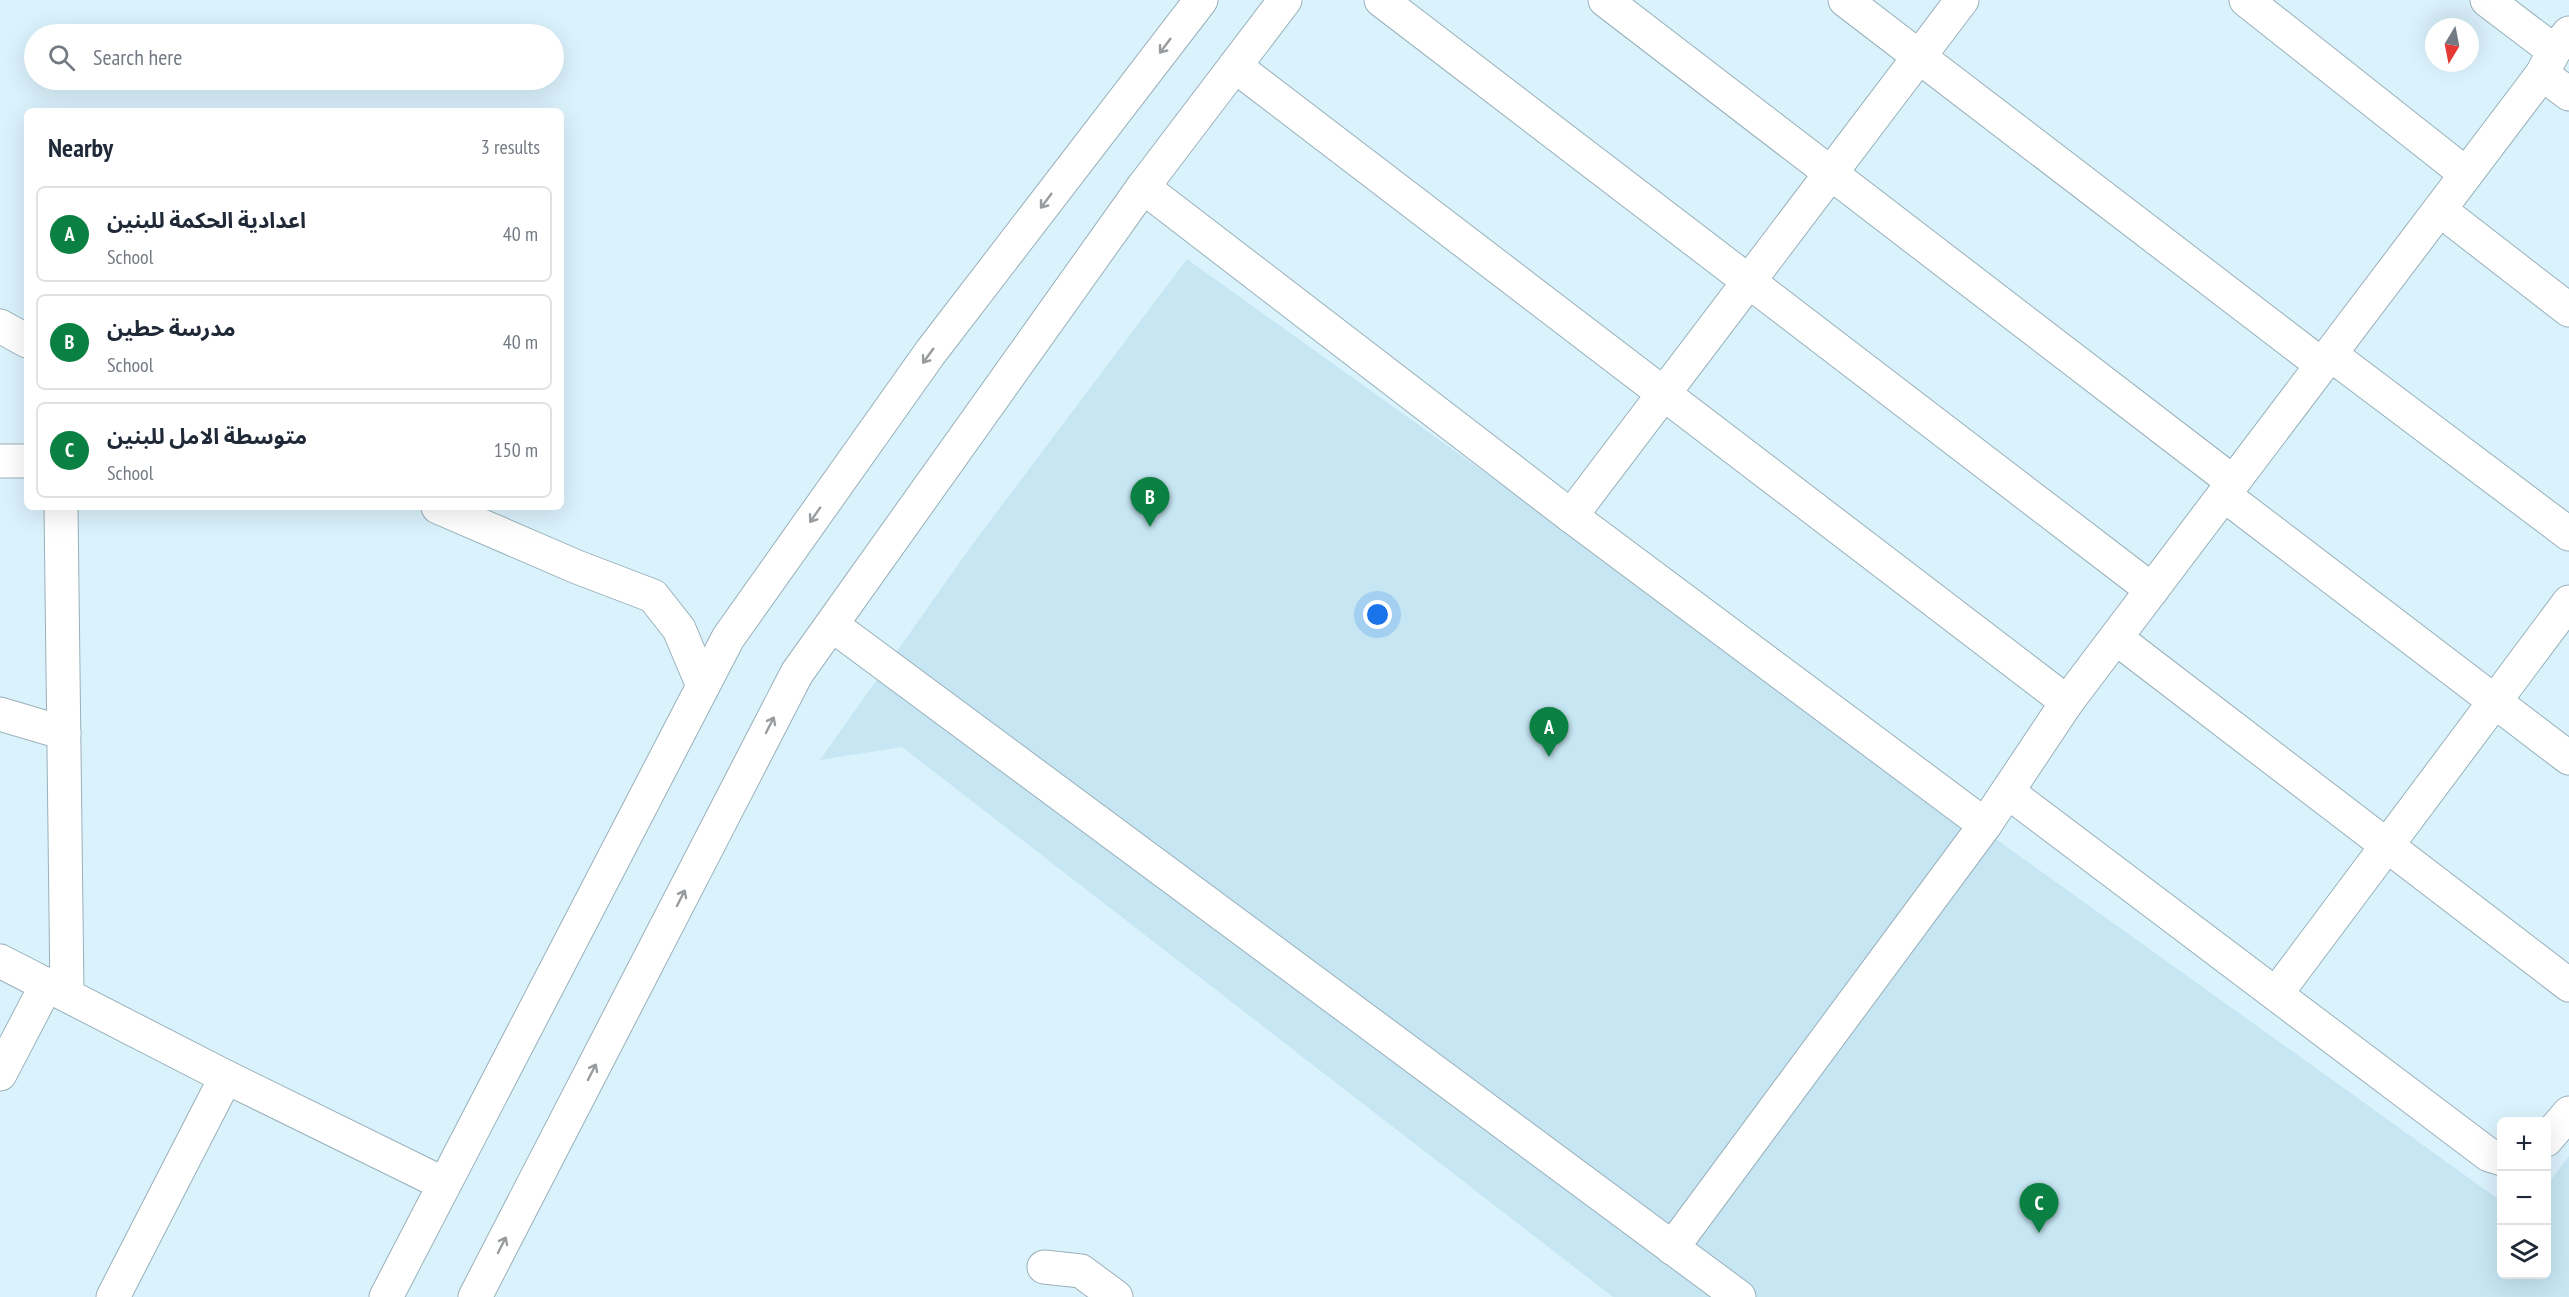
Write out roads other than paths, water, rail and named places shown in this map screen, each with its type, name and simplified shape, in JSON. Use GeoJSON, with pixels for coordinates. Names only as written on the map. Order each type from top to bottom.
{"type":"FeatureCollection","features":[{"type":"Feature","properties":{"kind":"street"},"geometry":{"type":"LineString","coordinates":[[386,1297],[728,638],[930,353],[1201,0]]}},
{"type":"Feature","properties":{"kind":"street"},"geometry":{"type":"LineString","coordinates":[[476,1297],[797,673],[1143,187],[1285,0]]}},
{"type":"Feature","properties":{"kind":"street"},"geometry":{"type":"LineString","coordinates":[[1381,0],[2152,590]]}},
{"type":"Feature","properties":{"kind":"street"},"geometry":{"type":"LineString","coordinates":[[1605,0],[1831,173],[2569,759]]}},
{"type":"Feature","properties":{"kind":"street"},"geometry":{"type":"LineString","coordinates":[[1845,0],[2326,360],[2569,534]]}},
{"type":"Feature","properties":{"kind":"street"},"geometry":{"type":"LineString","coordinates":[[1571,516],[1962,0]]}},
{"type":"Feature","properties":{"kind":"street"},"geometry":{"type":"LineString","coordinates":[[2246,0],[2466,174]]}},
{"type":"Feature","properties":{"kind":"street"},"geometry":{"type":"LineString","coordinates":[[2487,0],[2555,53],[2569,94]]}},
{"type":"Feature","properties":{"kind":"street"},"geometry":{"type":"LineString","coordinates":[[1672,1248],[1985,825],[2067,702],[2440,210],[2555,53]]}},
{"type":"Feature","properties":{"kind":"street"},"geometry":{"type":"LineString","coordinates":[[1235,66],[2067,702]]}},
{"type":"Feature","properties":{"kind":"street"},"geometry":{"type":"LineString","coordinates":[[1143,187],[1571,516],[1985,825]]}},
{"type":"Feature","properties":{"kind":"street"},"geometry":{"type":"LineString","coordinates":[[2440,210],[2569,310]]}},
{"type":"Feature","properties":{"kind":"street"},"geometry":{"type":"LineString","coordinates":[[0,326],[24,339]]}},
{"type":"Feature","properties":{"kind":"street"},"geometry":{"type":"LineString","coordinates":[[0,461],[24,461]]}},
{"type":"Feature","properties":{"kind":"street"},"geometry":{"type":"LineString","coordinates":[[0,1074],[57,989],[64,733],[61,510]]}},
{"type":"Feature","properties":{"kind":"street"},"geometry":{"type":"LineString","coordinates":[[445,510],[577,567],[653,596],[679,629],[703,686]]}},
{"type":"Feature","properties":{"kind":"street"},"geometry":{"type":"LineString","coordinates":[[2276,994],[2569,602]]}},
{"type":"Feature","properties":{"kind":"street"},"geometry":{"type":"LineString","coordinates":[[832,625],[1739,1297]]}},
{"type":"Feature","properties":{"kind":"street"},"geometry":{"type":"LineString","coordinates":[[2116,638],[2569,985]]}},
{"type":"Feature","properties":{"kind":"street"},"geometry":{"type":"LineString","coordinates":[[0,714],[64,733]]}},
{"type":"Feature","properties":{"kind":"street"},"geometry":{"type":"LineString","coordinates":[[2008,792],[2489,1155],[2497,1157]]}},
{"type":"Feature","properties":{"kind":"street"},"geometry":{"type":"LineString","coordinates":[[0,961],[226,1077],[444,1184]]}},
{"type":"Feature","properties":{"kind":"street"},"geometry":{"type":"LineString","coordinates":[[113,1297],[226,1077]]}},
{"type":"Feature","properties":{"kind":"street"},"geometry":{"type":"LineString","coordinates":[[2551,1135],[2569,1113]]}},
{"type":"Feature","properties":{"kind":"street"},"geometry":{"type":"LineString","coordinates":[[1044,1267],[1081,1271],[1116,1297]]}},
{"type":"Feature","properties":{"kind":"place","name":"مدرسة حطين"},"geometry":{"type":"Point","coordinates":[1150,527]}},
{"type":"Feature","properties":{"kind":"place","name":"اعدادية الحكمة للبنين"},"geometry":{"type":"Point","coordinates":[1549,757]}},
{"type":"Feature","properties":{"kind":"place","name":"متوسطة الامل للبنين"},"geometry":{"type":"Point","coordinates":[2039,1233]}}]}
